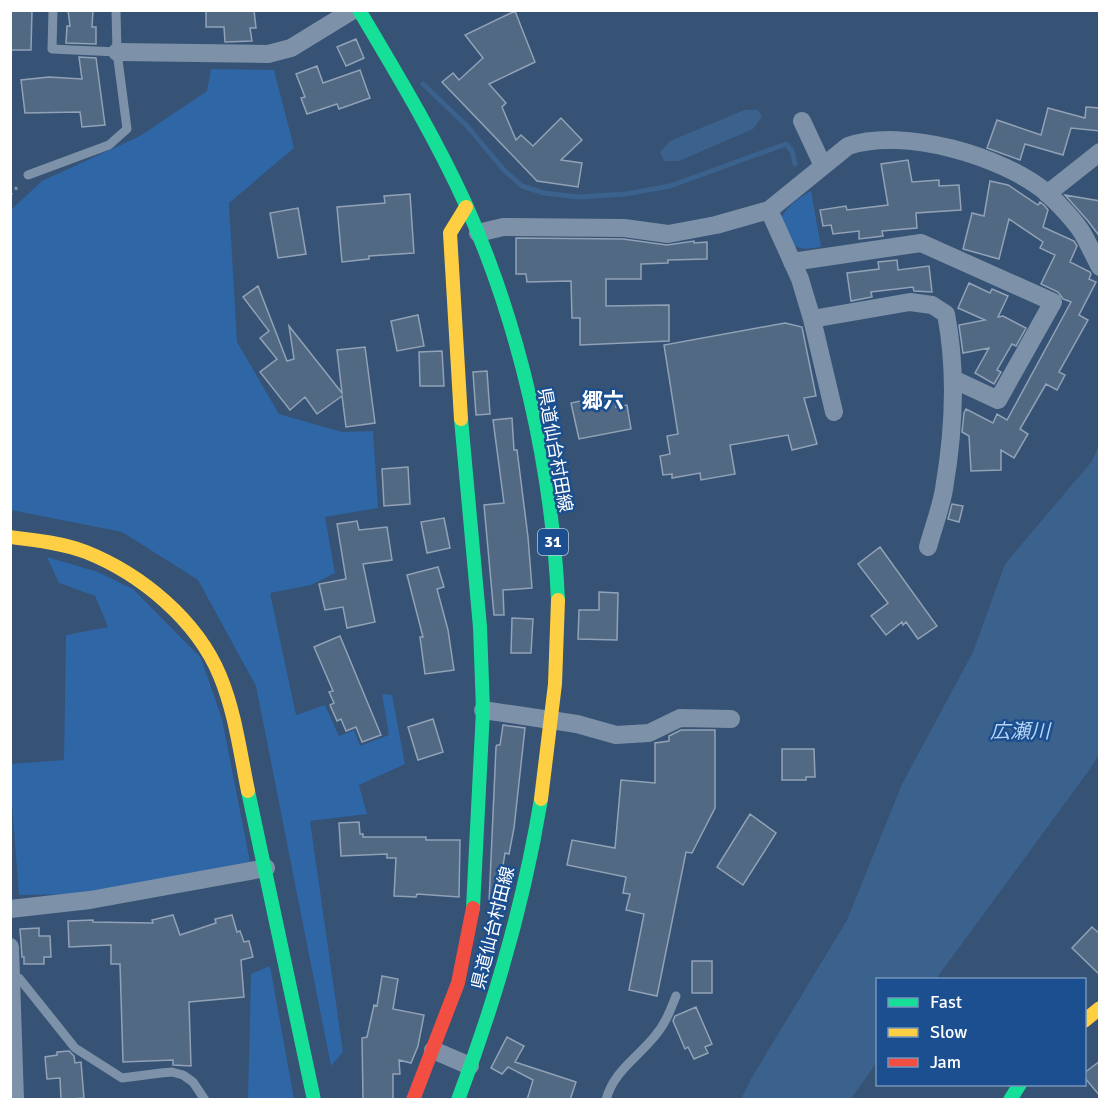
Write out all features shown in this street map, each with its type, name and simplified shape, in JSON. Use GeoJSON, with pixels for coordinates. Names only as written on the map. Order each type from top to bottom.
{"type":"FeatureCollection","features":[{"type":"Feature","properties":{"kind":"street"},"geometry":{"type":"LineString","coordinates":[[117,52],[268,54],[291,48],[353,10]]}},
{"type":"Feature","properties":{"kind":"street","name":"県道仙台村田線"},"geometry":{"type":"LineString","coordinates":[[359,10],[430,133],[478,233],[513,333],[545,479],[554,555],[559,633],[547,769],[517,920],[488,1020],[458,1100]]}},
{"type":"Feature","properties":{"kind":"street"},"geometry":{"type":"LineString","coordinates":[[802,121],[823,166]]}},
{"type":"Feature","properties":{"kind":"street"},"geometry":{"type":"LineString","coordinates":[[478,233],[503,227],[514,227],[624,228],[668,234],[716,225],[769,210],[848,146],[862,141],[932,142],[1016,171],[1047,194],[1082,232],[1100,267]]}},
{"type":"Feature","properties":{"kind":"street"},"geometry":{"type":"LineString","coordinates":[[1047,194],[1100,152]]}},
{"type":"Feature","properties":{"kind":"street"},"geometry":{"type":"LineString","coordinates":[[413,1100],[458,983],[474,905],[483,710],[480,627],[461,422],[450,233],[466,207]]}},
{"type":"Feature","properties":{"kind":"street"},"geometry":{"type":"LineString","coordinates":[[769,210],[800,279],[834,412]]}},
{"type":"Feature","properties":{"kind":"street"},"geometry":{"type":"LineString","coordinates":[[792,261],[921,243],[1053,302],[998,400],[953,379]]}},
{"type":"Feature","properties":{"kind":"street"},"geometry":{"type":"LineString","coordinates":[[812,319],[910,302],[932,305],[946,314],[953,379],[953,415],[944,491],[928,547]]}},
{"type":"Feature","properties":{"kind":"street"},"geometry":{"type":"LineString","coordinates":[[10,537],[33,539],[93,555],[148,588],[188,623],[212,658],[226,688],[314,1100]]}},
{"type":"Feature","properties":{"kind":"street"},"geometry":{"type":"LineString","coordinates":[[483,710],[552,720],[616,735],[649,732],[680,718],[731,719]]}},
{"type":"Feature","properties":{"kind":"street"},"geometry":{"type":"LineString","coordinates":[[10,909],[90,900],[266,868]]}},
{"type":"Feature","properties":{"kind":"street"},"geometry":{"type":"LineString","coordinates":[[10,947],[13,1093]]}},
{"type":"Feature","properties":{"kind":"street"},"geometry":{"type":"LineString","coordinates":[[1086,1019],[1100,1008]]}},
{"type":"Feature","properties":{"kind":"street"},"geometry":{"type":"LineString","coordinates":[[433,1050],[470,1066]]}},
{"type":"Feature","properties":{"kind":"street"},"geometry":{"type":"LineString","coordinates":[[1010,1100],[1019,1086]]}},
{"type":"Feature","properties":{"kind":"lane"},"geometry":{"type":"LineString","coordinates":[[53,10],[52,49],[117,52]]}},
{"type":"Feature","properties":{"kind":"lane"},"geometry":{"type":"LineString","coordinates":[[28,175],[109,145],[128,129],[117,52],[116,10]]}},
{"type":"Feature","properties":{"kind":"lane"},"geometry":{"type":"LineString","coordinates":[[11,978],[19,978],[75,1048],[122,1078],[172,1072],[183,1075],[193,1082],[205,1100]]}},
{"type":"Feature","properties":{"kind":"lane"},"geometry":{"type":"LineString","coordinates":[[606,1100],[618,1073],[654,1038],[667,1020],[676,996]]}},
{"type":"Feature","properties":{"kind":"shaded area"},"geometry":{"type":"Polygon","coordinates":[[[211,69],[274,70],[294,148],[229,203],[237,342],[279,414],[342,432],[373,431],[378,508],[325,517],[335,573],[311,585],[270,593],[296,715],[325,705],[339,736],[354,730],[360,746],[389,735],[382,694],[392,695],[405,764],[359,785],[367,814],[310,821],[343,1052],[331,1066],[256,686],[198,580],[122,532],[11,510],[11,210],[42,181],[140,136],[207,91],[211,69]]]}},
{"type":"Feature","properties":{"kind":"shaded area"},"geometry":{"type":"Polygon","coordinates":[[[811,191],[821,247],[805,249],[790,245],[779,222],[792,204],[811,191]]]}},
{"type":"Feature","properties":{"kind":"shaded area"},"geometry":{"type":"Polygon","coordinates":[[[47,557],[98,572],[133,589],[201,658],[222,719],[250,862],[88,894],[19,895],[10,764],[64,760],[66,635],[108,627],[95,596],[59,583],[47,557]]]}},
{"type":"Feature","properties":{"kind":"shaded area"},"geometry":{"type":"Polygon","coordinates":[[[270,966],[294,1099],[248,1099],[251,974],[270,966]]]}},
{"type":"Feature","properties":{"kind":"water"},"geometry":{"type":"Polygon","coordinates":[[[744,110],[758,110],[762,117],[753,129],[679,161],[664,161],[660,152],[670,141],[744,110]]]}},
{"type":"Feature","properties":{"kind":"water","name":"広瀬川"},"geometry":{"type":"Polygon","coordinates":[[[1099,445],[1099,754],[937,978],[876,978],[876,1063],[851,1099],[741,1099],[847,920],[902,784],[973,652],[1005,564],[1092,461],[1099,445]]]}},
{"type":"Feature","properties":{"kind":"building"},"geometry":{"type":"Polygon","coordinates":[[[10,10],[32,10],[31,50],[11,50],[10,10]]]}},
{"type":"Feature","properties":{"kind":"building"},"geometry":{"type":"Polygon","coordinates":[[[68,10],[93,10],[92,27],[96,27],[96,44],[66,43],[67,26],[70,26],[68,10]]]}},
{"type":"Feature","properties":{"kind":"building"},"geometry":{"type":"Polygon","coordinates":[[[206,10],[254,10],[256,28],[250,28],[252,41],[225,42],[224,27],[206,27],[206,10]]]}},
{"type":"Feature","properties":{"kind":"building"},"geometry":{"type":"Polygon","coordinates":[[[515,11],[535,62],[489,84],[506,103],[502,107],[516,140],[521,135],[533,146],[561,118],[582,140],[561,160],[582,163],[578,187],[537,181],[442,82],[453,73],[459,80],[483,58],[465,35],[515,11]]]}},
{"type":"Feature","properties":{"kind":"building"},"geometry":{"type":"Polygon","coordinates":[[[356,39],[364,58],[346,66],[337,47],[356,39]]]}},
{"type":"Feature","properties":{"kind":"building"},"geometry":{"type":"Polygon","coordinates":[[[79,57],[96,58],[105,125],[82,127],[80,112],[25,113],[21,80],[49,77],[82,79],[79,57]]]}},
{"type":"Feature","properties":{"kind":"building"},"geometry":{"type":"Polygon","coordinates":[[[317,66],[323,83],[360,70],[370,98],[339,109],[337,104],[307,114],[301,98],[305,97],[296,74],[317,66]]]}},
{"type":"Feature","properties":{"kind":"building"},"geometry":{"type":"Polygon","coordinates":[[[1086,107],[1100,108],[1100,131],[1071,128],[1063,155],[1025,144],[1020,160],[987,148],[997,120],[1041,135],[1048,108],[1085,118],[1086,107]]]}},
{"type":"Feature","properties":{"kind":"building"},"geometry":{"type":"Polygon","coordinates":[[[908,160],[912,182],[939,180],[939,186],[959,185],[961,210],[916,213],[917,228],[882,231],[883,236],[859,239],[859,231],[833,234],[831,225],[823,226],[820,210],[846,206],[847,210],[888,205],[881,164],[908,160]]]}},
{"type":"Feature","properties":{"kind":"building"},"geometry":{"type":"Polygon","coordinates":[[[990,181],[1008,185],[1038,205],[1040,202],[1044,205],[1048,210],[1043,227],[1074,241],[1077,246],[1070,262],[1090,272],[1089,279],[1096,282],[1079,315],[1088,320],[1059,372],[1065,375],[1057,390],[1046,384],[1020,429],[1028,434],[1014,458],[1001,450],[1001,470],[971,471],[969,436],[962,432],[966,409],[993,423],[997,414],[1007,420],[1071,302],[1063,299],[1058,292],[1041,284],[1055,255],[1040,248],[1043,242],[1009,219],[999,259],[963,249],[972,213],[984,216],[990,181]]]}},
{"type":"Feature","properties":{"kind":"building"},"geometry":{"type":"Polygon","coordinates":[[[410,194],[414,253],[369,256],[369,259],[342,262],[337,207],[385,203],[384,196],[410,194]]]}},
{"type":"Feature","properties":{"kind":"building"},"geometry":{"type":"Polygon","coordinates":[[[1065,195],[1100,201],[1100,237],[1088,221],[1065,195]]]}},
{"type":"Feature","properties":{"kind":"building"},"geometry":{"type":"Polygon","coordinates":[[[298,208],[306,254],[278,258],[270,213],[298,208]]]}},
{"type":"Feature","properties":{"kind":"building"},"geometry":{"type":"Polygon","coordinates":[[[516,238],[623,239],[667,245],[694,241],[694,243],[707,242],[707,259],[668,260],[668,263],[641,264],[641,279],[606,279],[606,306],[669,305],[669,341],[580,345],[580,318],[572,318],[571,281],[527,282],[526,274],[516,274],[516,238]]]}},
{"type":"Feature","properties":{"kind":"building"},"geometry":{"type":"Polygon","coordinates":[[[897,260],[898,270],[929,266],[932,292],[914,291],[913,287],[871,292],[872,297],[851,301],[847,273],[879,269],[878,262],[897,260]]]}},
{"type":"Feature","properties":{"kind":"building"},"geometry":{"type":"Polygon","coordinates":[[[969,283],[990,293],[992,289],[1008,296],[998,317],[1003,316],[1026,328],[1016,346],[1012,344],[997,370],[1001,372],[994,384],[975,373],[989,348],[963,353],[959,325],[985,320],[958,308],[969,283]]]}},
{"type":"Feature","properties":{"kind":"building"},"geometry":{"type":"Polygon","coordinates":[[[258,286],[287,361],[294,359],[289,326],[342,393],[337,350],[365,347],[375,423],[346,427],[342,396],[317,414],[305,397],[290,410],[260,372],[277,359],[260,338],[269,331],[243,297],[258,286]]]}},
{"type":"Feature","properties":{"kind":"building"},"geometry":{"type":"Polygon","coordinates":[[[418,315],[424,346],[397,351],[391,321],[418,315]]]}},
{"type":"Feature","properties":{"kind":"building"},"geometry":{"type":"Polygon","coordinates":[[[785,323],[802,327],[816,396],[804,398],[817,444],[792,450],[788,435],[730,445],[735,474],[701,480],[700,473],[672,478],[672,474],[663,475],[660,456],[670,454],[667,436],[678,434],[664,345],[785,323]]]}},
{"type":"Feature","properties":{"kind":"building"},"geometry":{"type":"Polygon","coordinates":[[[442,351],[444,386],[420,386],[419,352],[442,351]]]}},
{"type":"Feature","properties":{"kind":"building"},"geometry":{"type":"Polygon","coordinates":[[[487,371],[490,414],[476,415],[473,372],[487,371]]]}},
{"type":"Feature","properties":{"kind":"building"},"geometry":{"type":"Polygon","coordinates":[[[614,394],[616,407],[627,405],[631,429],[579,439],[571,403],[614,394]]]}},
{"type":"Feature","properties":{"kind":"building"},"geometry":{"type":"Polygon","coordinates":[[[512,418],[514,450],[517,450],[528,537],[532,588],[503,590],[504,615],[494,615],[484,505],[504,503],[493,420],[512,418]]]}},
{"type":"Feature","properties":{"kind":"building"},"geometry":{"type":"Polygon","coordinates":[[[408,467],[410,504],[384,506],[382,469],[408,467]]]}},
{"type":"Feature","properties":{"kind":"building"},"geometry":{"type":"Polygon","coordinates":[[[952,504],[963,506],[959,522],[948,519],[952,504]]]}},
{"type":"Feature","properties":{"kind":"building"},"geometry":{"type":"Polygon","coordinates":[[[444,518],[450,548],[427,553],[421,522],[444,518]]]}},
{"type":"Feature","properties":{"kind":"building"},"geometry":{"type":"Polygon","coordinates":[[[357,521],[359,530],[387,527],[392,560],[363,564],[375,622],[347,628],[343,607],[325,610],[319,584],[346,579],[337,524],[357,521]]]}},
{"type":"Feature","properties":{"kind":"building"},"geometry":{"type":"Polygon","coordinates":[[[880,547],[937,626],[918,639],[906,622],[903,625],[902,622],[886,635],[871,616],[888,603],[858,564],[880,547]]]}},
{"type":"Feature","properties":{"kind":"building"},"geometry":{"type":"Polygon","coordinates":[[[438,567],[444,587],[437,589],[448,630],[454,670],[425,674],[420,637],[423,637],[407,575],[438,567]]]}},
{"type":"Feature","properties":{"kind":"building"},"geometry":{"type":"Polygon","coordinates":[[[599,592],[618,593],[617,640],[578,639],[579,610],[599,610],[599,592]]]}},
{"type":"Feature","properties":{"kind":"building"},"geometry":{"type":"Polygon","coordinates":[[[512,618],[533,619],[531,653],[511,653],[512,618]]]}},
{"type":"Feature","properties":{"kind":"building"},"geometry":{"type":"Polygon","coordinates":[[[340,636],[381,735],[362,742],[356,727],[346,731],[341,719],[337,721],[330,705],[334,703],[329,692],[333,691],[314,647],[340,636]]]}},
{"type":"Feature","properties":{"kind":"building"},"geometry":{"type":"Polygon","coordinates":[[[433,719],[443,752],[418,760],[408,727],[433,719]]]}},
{"type":"Feature","properties":{"kind":"building"},"geometry":{"type":"Polygon","coordinates":[[[503,725],[525,728],[514,828],[509,854],[505,853],[497,904],[489,903],[496,747],[500,745],[503,725]]]}},
{"type":"Feature","properties":{"kind":"building"},"geometry":{"type":"Polygon","coordinates":[[[681,730],[715,730],[715,808],[692,853],[686,852],[657,996],[629,990],[644,914],[626,910],[630,894],[623,893],[626,877],[567,865],[572,840],[615,848],[621,780],[655,783],[655,743],[669,741],[669,736],[681,730]]]}},
{"type":"Feature","properties":{"kind":"building"},"geometry":{"type":"Polygon","coordinates":[[[782,749],[814,749],[815,777],[806,777],[806,780],[782,780],[782,749]]]}},
{"type":"Feature","properties":{"kind":"building"},"geometry":{"type":"Polygon","coordinates":[[[750,814],[776,833],[743,885],[717,867],[750,814]]]}},
{"type":"Feature","properties":{"kind":"building"},"geometry":{"type":"Polygon","coordinates":[[[359,822],[360,834],[363,834],[363,837],[426,837],[426,840],[460,840],[459,897],[417,894],[416,897],[394,896],[396,858],[387,858],[387,854],[341,856],[339,823],[359,822]]]}},
{"type":"Feature","properties":{"kind":"building"},"geometry":{"type":"Polygon","coordinates":[[[173,915],[180,935],[216,923],[215,919],[232,915],[237,932],[240,931],[244,942],[249,941],[253,957],[241,960],[244,997],[189,1002],[191,1066],[173,1065],[173,1060],[123,1062],[120,964],[111,964],[111,945],[69,947],[68,921],[153,923],[152,920],[173,915]]]}},
{"type":"Feature","properties":{"kind":"building"},"geometry":{"type":"Polygon","coordinates":[[[1092,927],[1100,934],[1100,975],[1072,948],[1092,927]]]}},
{"type":"Feature","properties":{"kind":"building"},"geometry":{"type":"Polygon","coordinates":[[[39,928],[39,936],[50,936],[51,957],[44,957],[44,964],[24,964],[20,929],[39,928]]]}},
{"type":"Feature","properties":{"kind":"building"},"geometry":{"type":"Polygon","coordinates":[[[692,961],[712,961],[712,993],[692,993],[692,961]]]}},
{"type":"Feature","properties":{"kind":"building"},"geometry":{"type":"Polygon","coordinates":[[[382,976],[398,979],[393,1009],[424,1015],[418,1046],[411,1063],[399,1060],[400,1074],[393,1074],[393,1100],[363,1100],[362,1038],[367,1037],[374,1005],[377,1006],[382,976]]]}},
{"type":"Feature","properties":{"kind":"building"},"geometry":{"type":"Polygon","coordinates":[[[696,1007],[712,1044],[705,1047],[708,1053],[694,1059],[688,1047],[685,1049],[673,1021],[675,1016],[696,1007]]]}},
{"type":"Feature","properties":{"kind":"building"},"geometry":{"type":"Polygon","coordinates":[[[507,1037],[524,1046],[515,1062],[576,1082],[570,1100],[527,1100],[533,1080],[508,1067],[502,1074],[491,1068],[507,1037]]]}},
{"type":"Feature","properties":{"kind":"building"},"geometry":{"type":"Polygon","coordinates":[[[69,1051],[74,1056],[75,1063],[81,1062],[84,1098],[61,1100],[60,1078],[47,1079],[45,1057],[57,1055],[57,1052],[69,1051]]]}},
{"type":"Feature","properties":{"kind":"building"},"geometry":{"type":"Polygon","coordinates":[[[1100,1061],[1100,1096],[1086,1079],[1086,1072],[1100,1061]]]}},
{"type":"Feature","properties":{"kind":"waterway"},"geometry":{"type":"LineString","coordinates":[[423,84],[467,126],[504,170],[522,186],[544,193],[578,197],[626,194],[670,186],[786,144],[792,151],[795,164]]}},
{"type":"Feature","properties":{"kind":"traffic: fast"},"geometry":{"type":"LineString","coordinates":[[359,10],[442,155],[466,205],[502,299],[530,398],[540,449],[555,550],[558,600]]}},
{"type":"Feature","properties":{"kind":"traffic: fast"},"geometry":{"type":"LineString","coordinates":[[461,419],[480,627],[483,710],[473,908]]}},
{"type":"Feature","properties":{"kind":"traffic: fast"},"geometry":{"type":"LineString","coordinates":[[248,791],[314,1100]]}},
{"type":"Feature","properties":{"kind":"traffic: fast"},"geometry":{"type":"LineString","coordinates":[[458,1100],[507,952],[526,876],[541,799]]}},
{"type":"Feature","properties":{"kind":"traffic: fast"},"geometry":{"type":"LineString","coordinates":[[1010,1100],[1019,1086]]}},
{"type":"Feature","properties":{"kind":"traffic: slow"},"geometry":{"type":"LineString","coordinates":[[461,419],[450,233],[466,207]]}},
{"type":"Feature","properties":{"kind":"traffic: slow"},"geometry":{"type":"LineString","coordinates":[[10,537],[68,546],[107,561],[147,586],[182,618],[210,655],[220,676],[233,718],[248,791]]}},
{"type":"Feature","properties":{"kind":"traffic: slow"},"geometry":{"type":"LineString","coordinates":[[541,799],[555,684],[558,600]]}},
{"type":"Feature","properties":{"kind":"traffic: slow"},"geometry":{"type":"LineString","coordinates":[[1086,1019],[1100,1008]]}},
{"type":"Feature","properties":{"kind":"traffic: jam"},"geometry":{"type":"LineString","coordinates":[[413,1100],[458,983],[473,908]]}},
{"type":"Feature","properties":{"kind":"district","name":"郷六"},"geometry":{"type":"Point","coordinates":[603,401]}}]}
